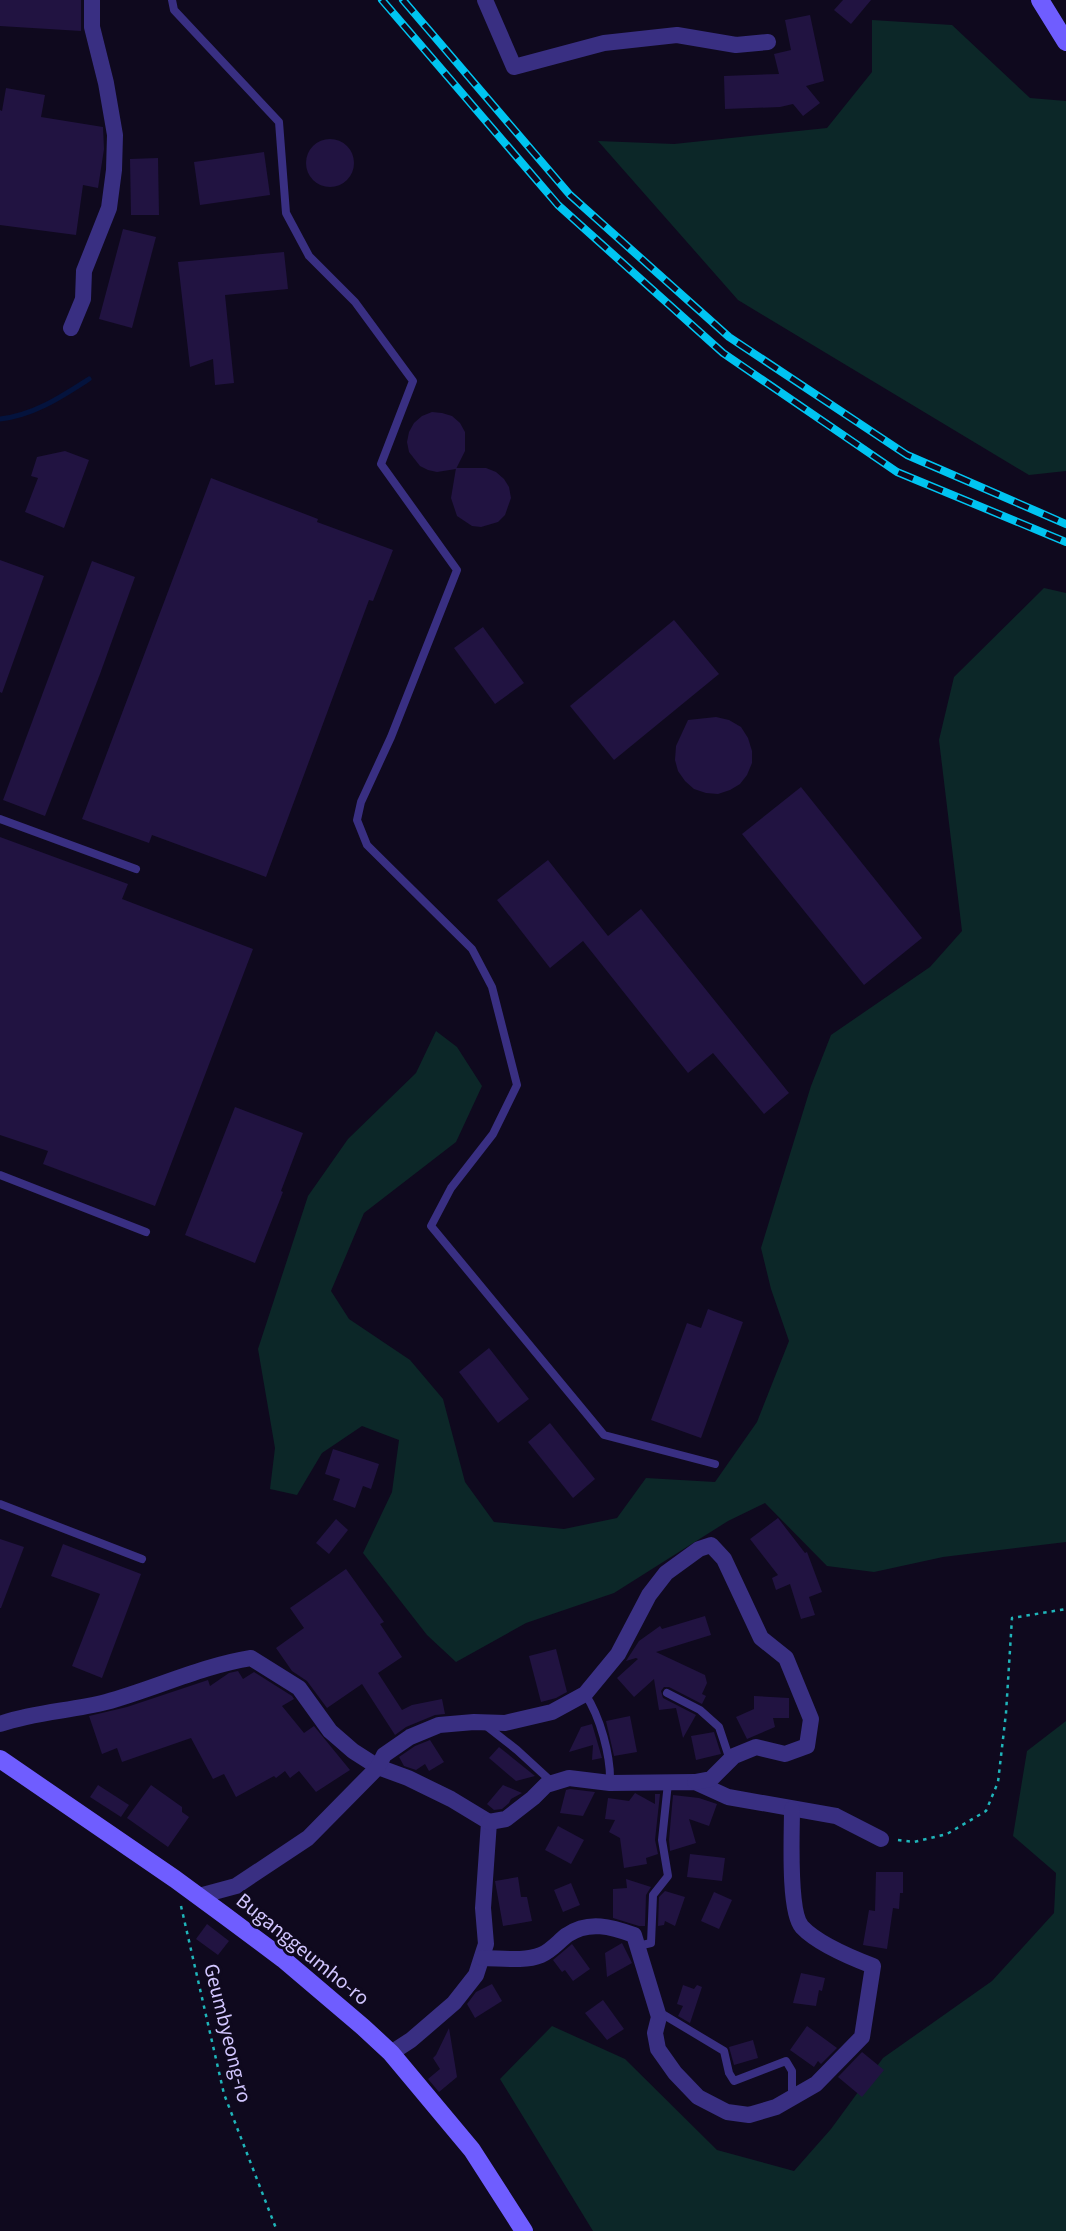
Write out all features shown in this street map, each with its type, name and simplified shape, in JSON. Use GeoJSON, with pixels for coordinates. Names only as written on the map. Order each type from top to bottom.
{"type":"FeatureCollection","features":[{"type":"Feature","properties":{"kind":"street"},"geometry":{"type":"LineString","coordinates":[[71,328],[83,299],[84,271],[109,208],[114,170],[115,135],[92,27],[92,0]]}},
{"type":"Feature","properties":{"kind":"street"},"geometry":{"type":"LineString","coordinates":[[485,0],[514,67],[604,43],[677,35],[736,45],[768,42]]}},
{"type":"Feature","properties":{"kind":"street"},"geometry":{"type":"LineString","coordinates":[[1040,0],[1066,42]]}},
{"type":"Feature","properties":{"kind":"street"},"geometry":{"type":"LineString","coordinates":[[0,1724],[105,1702],[166,1681],[251,1658],[299,1688],[330,1731],[353,1751],[377,1767],[408,1778],[451,1799],[489,1822],[506,1819],[546,1785],[569,1778],[610,1783],[695,1782],[711,1779],[734,1756],[756,1746],[785,1754],[807,1746],[811,1719],[786,1658],[761,1638],[724,1559],[711,1545],[699,1549],[666,1573],[649,1595],[618,1654],[584,1693],[552,1712],[505,1723],[439,1725],[420,1733],[384,1755],[377,1767],[308,1839],[236,1885],[199,1896]]}},
{"type":"Feature","properties":{"kind":"street","name":"Buganggeumho-ro"},"geometry":{"type":"LineString","coordinates":[[0,1759],[199,1896],[283,1959],[363,2027],[391,2053],[472,2150],[524,2231]]}},
{"type":"Feature","properties":{"kind":"street"},"geometry":{"type":"LineString","coordinates":[[695,1782],[728,1797],[836,1816],[881,1839]]}},
{"type":"Feature","properties":{"kind":"street"},"geometry":{"type":"LineString","coordinates":[[482,1958],[542,1955],[569,1934],[583,1927],[610,1926],[634,1936],[659,2017],[655,2033],[658,2049],[676,2073],[698,2097],[727,2112],[749,2115],[776,2107],[816,2084],[862,2038],[873,1966],[838,1952],[801,1926],[794,1910],[792,1809]]}},
{"type":"Feature","properties":{"kind":"street"},"geometry":{"type":"LineString","coordinates":[[391,2053],[411,2040],[454,2003],[476,1975],[486,1944],[483,1908],[489,1822]]}},
{"type":"Feature","properties":{"kind":"lane"},"geometry":{"type":"LineString","coordinates":[[172,0],[174,10],[279,121],[286,213],[309,256],[355,302],[413,381],[381,464],[457,570],[391,737],[361,802],[357,820],[367,845],[472,949],[492,987],[517,1085],[493,1134],[451,1188],[431,1226],[604,1435],[715,1464]]}},
{"type":"Feature","properties":{"kind":"lane"},"geometry":{"type":"LineString","coordinates":[[0,819],[136,869]]}},
{"type":"Feature","properties":{"kind":"lane"},"geometry":{"type":"LineString","coordinates":[[0,1175],[146,1232]]}},
{"type":"Feature","properties":{"kind":"lane"},"geometry":{"type":"LineString","coordinates":[[0,1504],[142,1559]]}},
{"type":"Feature","properties":{"kind":"lane"},"geometry":{"type":"LineString","coordinates":[[584,1693],[594,1708],[610,1771],[610,1783]]}},
{"type":"Feature","properties":{"kind":"lane"},"geometry":{"type":"LineString","coordinates":[[667,1693],[700,1710],[719,1727],[730,1760]]}},
{"type":"Feature","properties":{"kind":"lane"},"geometry":{"type":"LineString","coordinates":[[482,1722],[553,1783]]}},
{"type":"Feature","properties":{"kind":"lane"},"geometry":{"type":"LineString","coordinates":[[638,1946],[650,1943],[653,1895],[668,1876],[662,1840],[668,1783]]}},
{"type":"Feature","properties":{"kind":"lane"},"geometry":{"type":"LineString","coordinates":[[659,2017],[664,2015],[724,2051],[729,2073],[734,2081],[786,2061],[792,2071],[792,2097]]}},
{"type":"Feature","properties":{"kind":"path"},"geometry":{"type":"LineString","coordinates":[[881,1839],[914,1842],[947,1833],[986,1811],[998,1782],[1006,1713],[1012,1618],[1066,1609]]}},
{"type":"Feature","properties":{"kind":"path","name":"Geumbyeong-ro"},"geometry":{"type":"LineString","coordinates":[[181,1906],[224,2094],[277,2231]]}},
{"type":"Feature","properties":{"kind":"green space"},"geometry":{"type":"Polygon","coordinates":[[[872,20],[952,25],[1030,98],[1066,101],[1066,471],[1029,475],[738,300],[598,141],[674,144],[827,128],[872,72],[872,20]]]}},
{"type":"Feature","properties":{"kind":"green space"},"geometry":{"type":"Polygon","coordinates":[[[1044,588],[1066,593],[1066,1542],[943,1557],[874,1572],[827,1566],[765,1503],[728,1521],[614,1593],[526,1623],[456,1662],[427,1635],[363,1553],[392,1492],[399,1440],[362,1426],[322,1453],[297,1495],[270,1489],[275,1448],[258,1349],[308,1196],[348,1139],[416,1073],[436,1031],[457,1047],[482,1086],[456,1142],[364,1213],[331,1291],[349,1319],[410,1360],[443,1399],[465,1482],[494,1522],[564,1529],[617,1518],[646,1478],[715,1482],[757,1422],[789,1341],[771,1289],[761,1248],[811,1086],[831,1035],[930,967],[962,931],[939,740],[954,677],[1044,588]]]}},
{"type":"Feature","properties":{"kind":"green space"},"geometry":{"type":"Polygon","coordinates":[[[1066,1721],[1066,2231],[593,2231],[500,2079],[552,2026],[625,2059],[717,2150],[794,2171],[831,2129],[883,2058],[992,1981],[1054,1913],[1056,1873],[1013,1836],[1027,1751],[1066,1721]]]}},
{"type":"Feature","properties":{"kind":"building"},"geometry":{"type":"Polygon","coordinates":[[[0,0],[81,0],[81,31],[0,26],[0,0]]]}},
{"type":"Feature","properties":{"kind":"building"},"geometry":{"type":"Polygon","coordinates":[[[843,0],[871,0],[851,24],[834,10],[843,0]]]}},
{"type":"Feature","properties":{"kind":"building"},"geometry":{"type":"Polygon","coordinates":[[[810,15],[824,81],[806,86],[820,103],[803,116],[793,104],[725,109],[724,76],[779,74],[774,54],[791,50],[785,20],[810,15]]]}},
{"type":"Feature","properties":{"kind":"building"},"geometry":{"type":"Polygon","coordinates":[[[6,88],[45,95],[41,117],[103,127],[104,149],[98,188],[83,185],[76,235],[0,225],[0,110],[2,111],[6,88]]]}},
{"type":"Feature","properties":{"kind":"building"},"geometry":{"type":"Polygon","coordinates":[[[330,139],[347,146],[354,163],[347,180],[330,187],[313,180],[306,163],[313,146],[330,139]]]}},
{"type":"Feature","properties":{"kind":"building"},"geometry":{"type":"Polygon","coordinates":[[[264,152],[270,195],[200,205],[194,162],[264,152]]]}},
{"type":"Feature","properties":{"kind":"building"},"geometry":{"type":"Polygon","coordinates":[[[158,158],[159,215],[131,215],[130,159],[158,158]]]}},
{"type":"Feature","properties":{"kind":"building"},"geometry":{"type":"Polygon","coordinates":[[[123,229],[156,237],[132,328],[99,319],[123,229]]]}},
{"type":"Feature","properties":{"kind":"building"},"geometry":{"type":"Polygon","coordinates":[[[284,252],[288,289],[225,295],[234,383],[215,385],[213,359],[190,367],[178,262],[284,252]]]}},
{"type":"Feature","properties":{"kind":"building"},"geometry":{"type":"Polygon","coordinates":[[[432,412],[452,416],[465,432],[465,451],[456,469],[437,472],[428,470],[420,466],[409,452],[407,442],[414,423],[432,412]]]}},
{"type":"Feature","properties":{"kind":"building"},"geometry":{"type":"Polygon","coordinates":[[[65,451],[89,460],[64,528],[25,512],[38,478],[31,476],[37,457],[65,451]]]}},
{"type":"Feature","properties":{"kind":"building"},"geometry":{"type":"Polygon","coordinates":[[[456,468],[486,468],[504,479],[511,498],[505,515],[498,522],[481,527],[472,526],[457,516],[451,498],[456,468]]]}},
{"type":"Feature","properties":{"kind":"building"},"geometry":{"type":"Polygon","coordinates":[[[211,478],[393,550],[373,601],[369,600],[266,877],[152,835],[149,843],[82,819],[211,478]]]}},
{"type":"Feature","properties":{"kind":"building"},"geometry":{"type":"Polygon","coordinates":[[[0,560],[44,576],[2,693],[0,692],[0,560]]]}},
{"type":"Feature","properties":{"kind":"building"},"geometry":{"type":"Polygon","coordinates":[[[92,561],[135,577],[45,816],[3,800],[92,561]]]}},
{"type":"Feature","properties":{"kind":"building"},"geometry":{"type":"Polygon","coordinates":[[[674,620],[719,674],[614,760],[570,706],[674,620]]]}},
{"type":"Feature","properties":{"kind":"building"},"geometry":{"type":"Polygon","coordinates":[[[483,627],[524,683],[495,704],[454,648],[483,627]]]}},
{"type":"Feature","properties":{"kind":"building"},"geometry":{"type":"Polygon","coordinates":[[[716,717],[741,727],[752,751],[752,763],[740,784],[718,794],[694,789],[678,771],[675,760],[676,746],[688,720],[716,717]]]}},
{"type":"Feature","properties":{"kind":"building"},"geometry":{"type":"Polygon","coordinates":[[[801,787],[922,938],[864,985],[742,834],[801,787]]]}},
{"type":"Feature","properties":{"kind":"building"},"geometry":{"type":"Polygon","coordinates":[[[0,837],[128,884],[122,899],[253,949],[155,1206],[43,1164],[48,1151],[0,1135],[0,837]]]}},
{"type":"Feature","properties":{"kind":"building"},"geometry":{"type":"Polygon","coordinates":[[[548,860],[608,936],[641,909],[789,1093],[764,1114],[713,1053],[688,1073],[583,941],[550,968],[497,900],[548,860]]]}},
{"type":"Feature","properties":{"kind":"building"},"geometry":{"type":"Polygon","coordinates":[[[235,1107],[303,1133],[255,1263],[185,1235],[235,1107]]]}},
{"type":"Feature","properties":{"kind":"building"},"geometry":{"type":"Polygon","coordinates":[[[708,1309],[743,1322],[701,1438],[651,1420],[687,1323],[701,1328],[708,1309]]]}},
{"type":"Feature","properties":{"kind":"building"},"geometry":{"type":"Polygon","coordinates":[[[489,1348],[529,1399],[498,1423],[459,1372],[489,1348]]]}},
{"type":"Feature","properties":{"kind":"building"},"geometry":{"type":"Polygon","coordinates":[[[550,1423],[595,1479],[573,1498],[528,1442],[550,1423]]]}},
{"type":"Feature","properties":{"kind":"building"},"geometry":{"type":"Polygon","coordinates":[[[333,1449],[379,1464],[371,1489],[363,1486],[355,1508],[333,1500],[340,1479],[325,1474],[333,1449]]]}},
{"type":"Feature","properties":{"kind":"building"},"geometry":{"type":"Polygon","coordinates":[[[778,1518],[805,1553],[807,1552],[822,1592],[809,1597],[815,1615],[801,1619],[790,1584],[776,1590],[772,1578],[778,1575],[750,1539],[778,1518]]]}},
{"type":"Feature","properties":{"kind":"building"},"geometry":{"type":"Polygon","coordinates":[[[336,1519],[348,1530],[329,1554],[316,1543],[336,1519]]]}},
{"type":"Feature","properties":{"kind":"building"},"geometry":{"type":"Polygon","coordinates":[[[0,1539],[24,1547],[1,1608],[0,1608],[0,1539]]]}},
{"type":"Feature","properties":{"kind":"building"},"geometry":{"type":"Polygon","coordinates":[[[63,1544],[141,1574],[102,1678],[72,1666],[100,1594],[51,1576],[63,1544]]]}},
{"type":"Feature","properties":{"kind":"building"},"geometry":{"type":"Polygon","coordinates":[[[346,1569],[384,1622],[380,1624],[402,1657],[378,1673],[402,1710],[412,1705],[442,1699],[445,1714],[435,1715],[406,1727],[395,1735],[362,1684],[327,1708],[307,1681],[292,1671],[276,1648],[304,1628],[290,1608],[346,1569]]]}},
{"type":"Feature","properties":{"kind":"building"},"geometry":{"type":"Polygon","coordinates":[[[705,1616],[711,1635],[656,1652],[705,1675],[707,1683],[702,1694],[706,1696],[702,1704],[669,1687],[664,1687],[661,1691],[663,1698],[696,1715],[683,1738],[676,1708],[659,1710],[654,1679],[634,1697],[617,1678],[638,1659],[626,1661],[639,1641],[660,1626],[662,1629],[705,1616]]]}},
{"type":"Feature","properties":{"kind":"building"},"geometry":{"type":"Polygon","coordinates":[[[556,1649],[567,1692],[541,1702],[529,1656],[556,1649]]]}},
{"type":"Feature","properties":{"kind":"building"},"geometry":{"type":"Polygon","coordinates":[[[238,1671],[243,1679],[254,1672],[292,1696],[294,1699],[282,1706],[304,1733],[314,1726],[350,1770],[316,1792],[299,1771],[290,1778],[285,1771],[236,1797],[224,1774],[213,1779],[191,1738],[122,1762],[117,1748],[102,1754],[89,1716],[127,1707],[208,1680],[210,1686],[229,1673],[238,1671]]]}},
{"type":"Feature","properties":{"kind":"building"},"geometry":{"type":"Polygon","coordinates":[[[754,1696],[789,1698],[789,1718],[773,1718],[775,1727],[747,1739],[736,1717],[754,1709],[754,1696]]]}},
{"type":"Feature","properties":{"kind":"building"},"geometry":{"type":"Polygon","coordinates":[[[630,1716],[637,1752],[614,1756],[606,1721],[630,1716]]]}},
{"type":"Feature","properties":{"kind":"building"},"geometry":{"type":"Polygon","coordinates":[[[592,1724],[602,1758],[592,1760],[593,1745],[569,1752],[581,1727],[592,1724]]]}},
{"type":"Feature","properties":{"kind":"building"},"geometry":{"type":"Polygon","coordinates":[[[714,1732],[721,1754],[696,1760],[691,1736],[714,1732]]]}},
{"type":"Feature","properties":{"kind":"building"},"geometry":{"type":"Polygon","coordinates":[[[430,1740],[444,1762],[429,1771],[425,1764],[416,1770],[404,1766],[399,1757],[430,1740]]]}},
{"type":"Feature","properties":{"kind":"building"},"geometry":{"type":"Polygon","coordinates":[[[499,1747],[535,1776],[516,1781],[489,1758],[499,1747]]]}},
{"type":"Feature","properties":{"kind":"building"},"geometry":{"type":"Polygon","coordinates":[[[98,1785],[129,1805],[121,1817],[90,1797],[98,1785]]]}},
{"type":"Feature","properties":{"kind":"building"},"geometry":{"type":"Polygon","coordinates":[[[151,1785],[182,1807],[182,1812],[189,1817],[168,1847],[127,1818],[151,1785]]]}},
{"type":"Feature","properties":{"kind":"building"},"geometry":{"type":"Polygon","coordinates":[[[503,1785],[522,1793],[511,1799],[502,1809],[494,1810],[487,1804],[503,1785]]]}},
{"type":"Feature","properties":{"kind":"building"},"geometry":{"type":"Polygon","coordinates":[[[566,1790],[595,1792],[583,1816],[560,1813],[566,1790]]]}},
{"type":"Feature","properties":{"kind":"building"},"geometry":{"type":"Polygon","coordinates":[[[635,1793],[655,1804],[655,1794],[660,1794],[655,1840],[658,1854],[646,1858],[647,1864],[624,1868],[620,1838],[609,1832],[615,1820],[605,1819],[608,1798],[629,1801],[635,1793]]]}},
{"type":"Feature","properties":{"kind":"building"},"geometry":{"type":"Polygon","coordinates":[[[673,1795],[699,1798],[717,1804],[709,1826],[689,1819],[696,1843],[670,1851],[669,1840],[673,1795]]]}},
{"type":"Feature","properties":{"kind":"building"},"geometry":{"type":"Polygon","coordinates":[[[558,1826],[584,1840],[571,1864],[545,1850],[558,1826]]]}},
{"type":"Feature","properties":{"kind":"building"},"geometry":{"type":"Polygon","coordinates":[[[690,1854],[725,1858],[722,1881],[687,1877],[690,1854]]]}},
{"type":"Feature","properties":{"kind":"building"},"geometry":{"type":"Polygon","coordinates":[[[876,1872],[903,1872],[903,1893],[900,1893],[899,1909],[893,1908],[887,1949],[863,1945],[869,1910],[875,1911],[876,1872]]]}},
{"type":"Feature","properties":{"kind":"building"},"geometry":{"type":"Polygon","coordinates":[[[518,1877],[521,1897],[527,1897],[532,1921],[503,1926],[495,1881],[518,1877]]]}},
{"type":"Feature","properties":{"kind":"building"},"geometry":{"type":"Polygon","coordinates":[[[626,1879],[651,1887],[646,1895],[645,1926],[613,1918],[613,1889],[627,1888],[626,1879]]]}},
{"type":"Feature","properties":{"kind":"building"},"geometry":{"type":"Polygon","coordinates":[[[571,1883],[580,1905],[563,1912],[554,1890],[571,1883]]]}},
{"type":"Feature","properties":{"kind":"building"},"geometry":{"type":"Polygon","coordinates":[[[665,1891],[685,1897],[675,1926],[665,1921],[664,1925],[658,1926],[659,1897],[665,1891]]]}},
{"type":"Feature","properties":{"kind":"building"},"geometry":{"type":"Polygon","coordinates":[[[714,1892],[732,1900],[719,1929],[701,1921],[714,1892]]]}},
{"type":"Feature","properties":{"kind":"building"},"geometry":{"type":"Polygon","coordinates":[[[207,1924],[229,1941],[218,1955],[196,1939],[207,1924]]]}},
{"type":"Feature","properties":{"kind":"building"},"geometry":{"type":"Polygon","coordinates":[[[622,1943],[632,1963],[607,1977],[605,1953],[622,1943]]]}},
{"type":"Feature","properties":{"kind":"building"},"geometry":{"type":"Polygon","coordinates":[[[572,1944],[590,1969],[573,1981],[553,1960],[572,1944]]]}},
{"type":"Feature","properties":{"kind":"building"},"geometry":{"type":"Polygon","coordinates":[[[801,1973],[825,1978],[816,2006],[793,2003],[801,1973]]]}},
{"type":"Feature","properties":{"kind":"building"},"geometry":{"type":"Polygon","coordinates":[[[492,1984],[502,2001],[475,2018],[467,2004],[476,1992],[492,1984]]]}},
{"type":"Feature","properties":{"kind":"building"},"geometry":{"type":"Polygon","coordinates":[[[683,1985],[694,1989],[697,1985],[702,1987],[690,2023],[678,2016],[683,2006],[677,2004],[683,1985]]]}},
{"type":"Feature","properties":{"kind":"building"},"geometry":{"type":"Polygon","coordinates":[[[603,2000],[624,2029],[607,2040],[585,2013],[603,2000]]]}},
{"type":"Feature","properties":{"kind":"building"},"geometry":{"type":"Polygon","coordinates":[[[807,2026],[837,2048],[821,2064],[818,2061],[814,2067],[790,2050],[807,2026]]]}},
{"type":"Feature","properties":{"kind":"building"},"geometry":{"type":"Polygon","coordinates":[[[449,2028],[457,2077],[439,2092],[428,2079],[440,2069],[433,2058],[449,2028]]]}},
{"type":"Feature","properties":{"kind":"building"},"geometry":{"type":"Polygon","coordinates":[[[753,2040],[758,2058],[734,2065],[729,2047],[753,2040]]]}},
{"type":"Feature","properties":{"kind":"building"},"geometry":{"type":"Polygon","coordinates":[[[862,2052],[884,2070],[862,2097],[838,2077],[862,2052]]]}},
{"type":"Feature","properties":{"kind":"waterway"},"geometry":{"type":"LineString","coordinates":[[0,419],[36,409],[89,379]]}},
{"type":"Feature","properties":{"kind":"railway"},"geometry":{"type":"LineString","coordinates":[[382,0],[558,205],[723,353],[897,472],[1066,542]]}},
{"type":"Feature","properties":{"kind":"railway"},"geometry":{"type":"LineString","coordinates":[[403,0],[570,195],[729,337],[907,455],[1066,524]]}}]}
